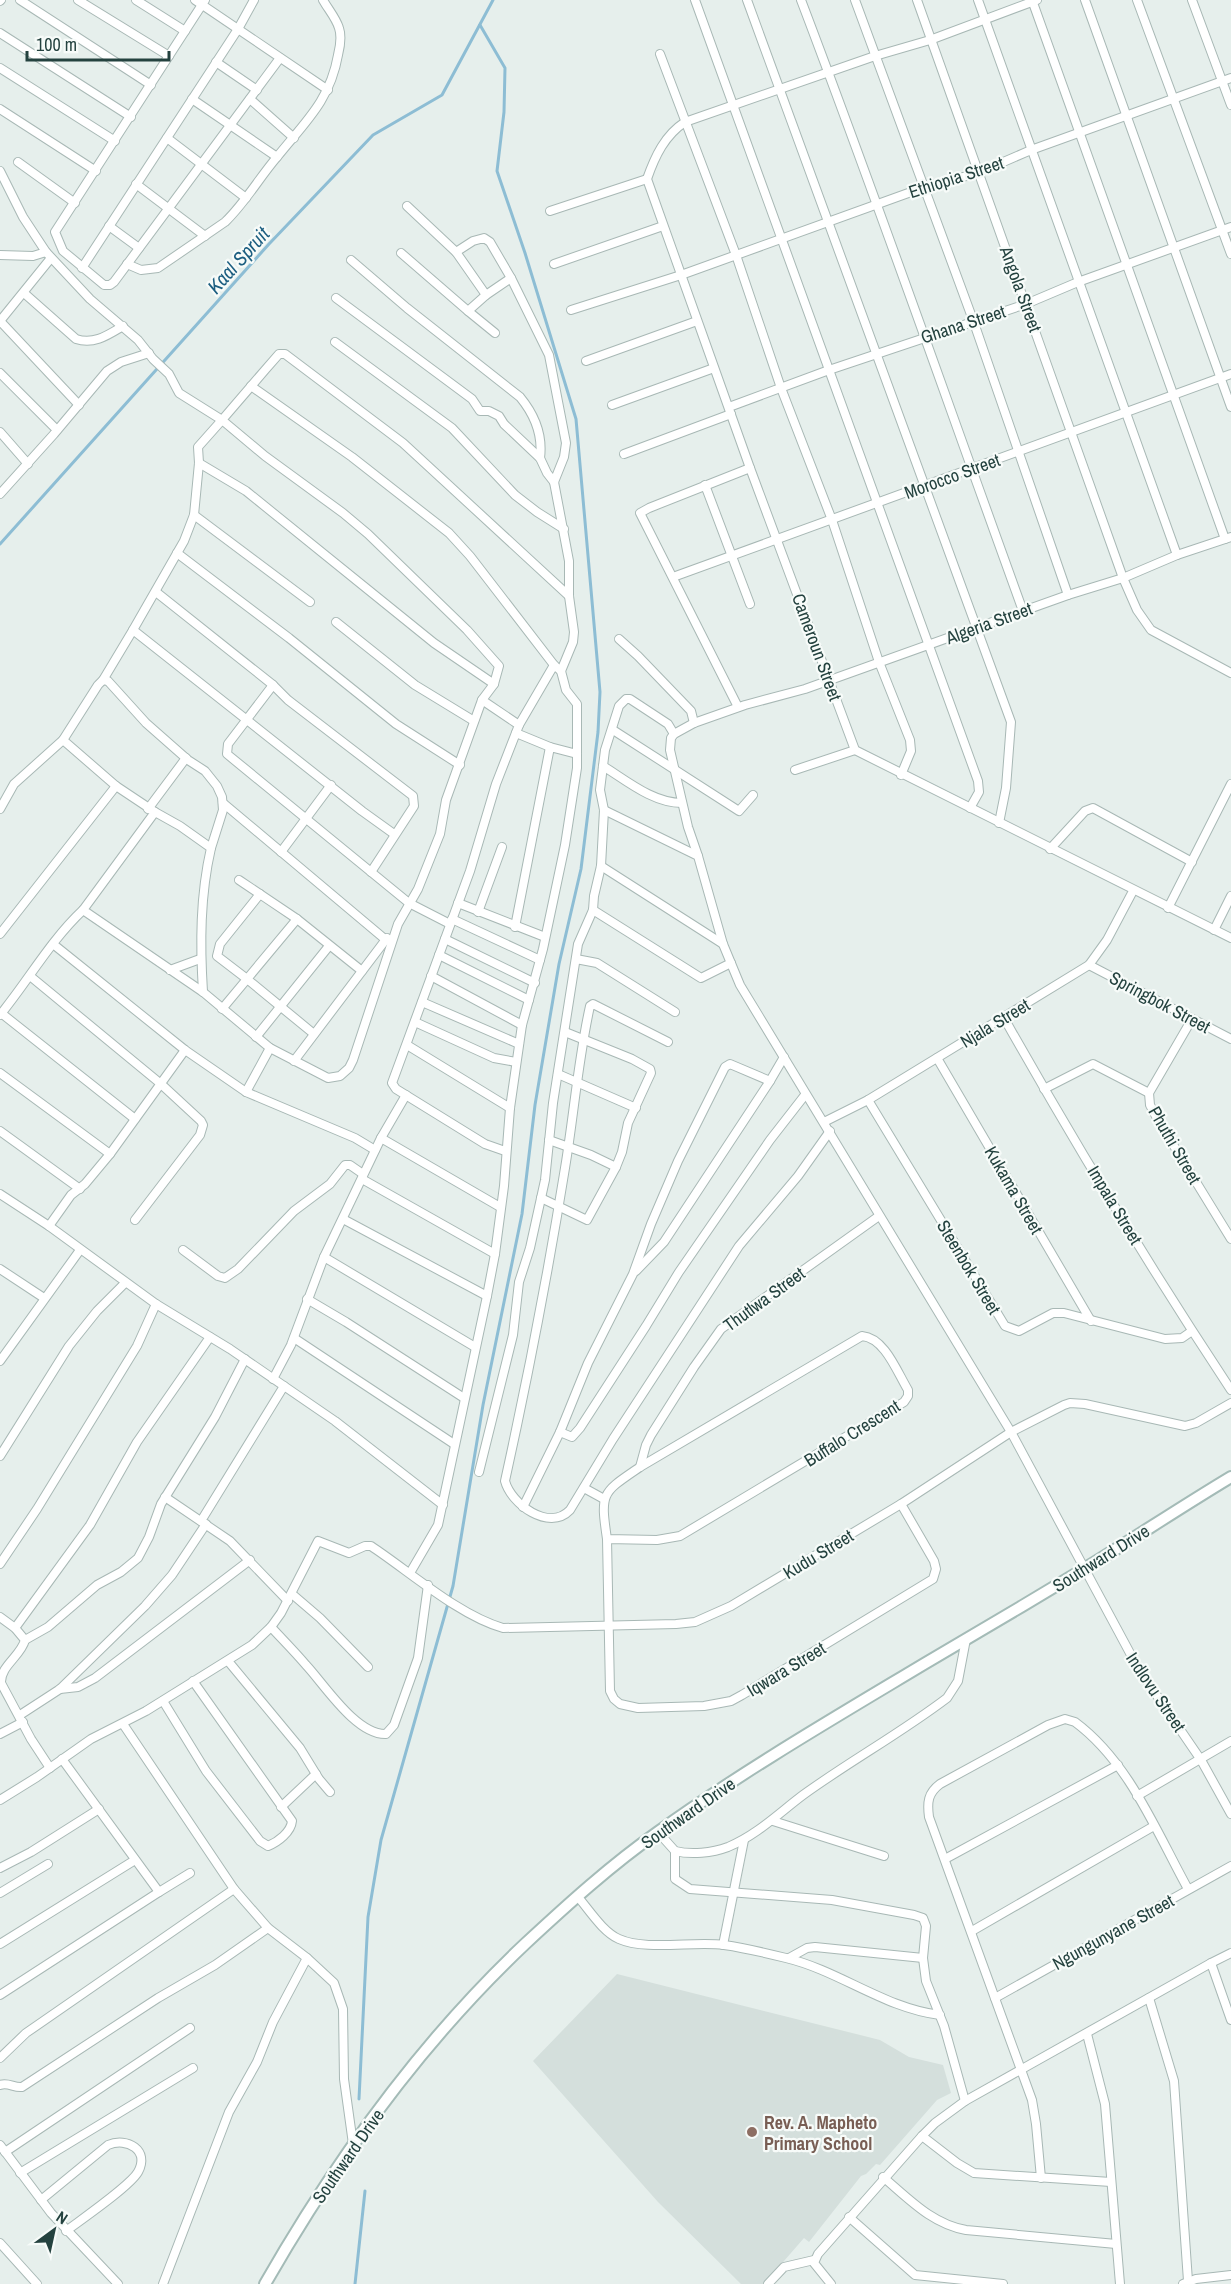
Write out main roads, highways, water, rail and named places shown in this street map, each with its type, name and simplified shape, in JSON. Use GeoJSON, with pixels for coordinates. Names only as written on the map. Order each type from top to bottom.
{"type":"FeatureCollection","features":[{"type":"Feature","properties":{"kind":"main road","name":"Southward Drive"},"geometry":{"type":"LineString","coordinates":[[265,2284],[285,2248],[353,2144],[381,2107],[458,2013],[525,1944],[578,1897],[658,1832],[771,1757],[1231,1478]]}},
{"type":"Feature","properties":{"kind":"waterway","name":"Kaal Spruit"},"geometry":{"type":"LineString","coordinates":[[0,544],[269,244],[373,135],[442,95],[493,0]]}},
{"type":"Feature","properties":{"kind":"waterway"},"geometry":{"type":"LineString","coordinates":[[359,2099],[368,1917],[381,1840],[453,1586],[483,1405],[522,1214],[535,1105],[559,964],[581,869],[598,732],[600,692],[576,419],[497,171],[504,112],[505,68],[480,25]]}},
{"type":"Feature","properties":{"kind":"waterway"},"geometry":{"type":"LineString","coordinates":[[355,2284],[365,2191]]}},
{"type":"Feature","properties":{"kind":"place","name":"Rev. A. Mapheto Primary School"},"geometry":{"type":"Point","coordinates":[752,2132]}}]}
